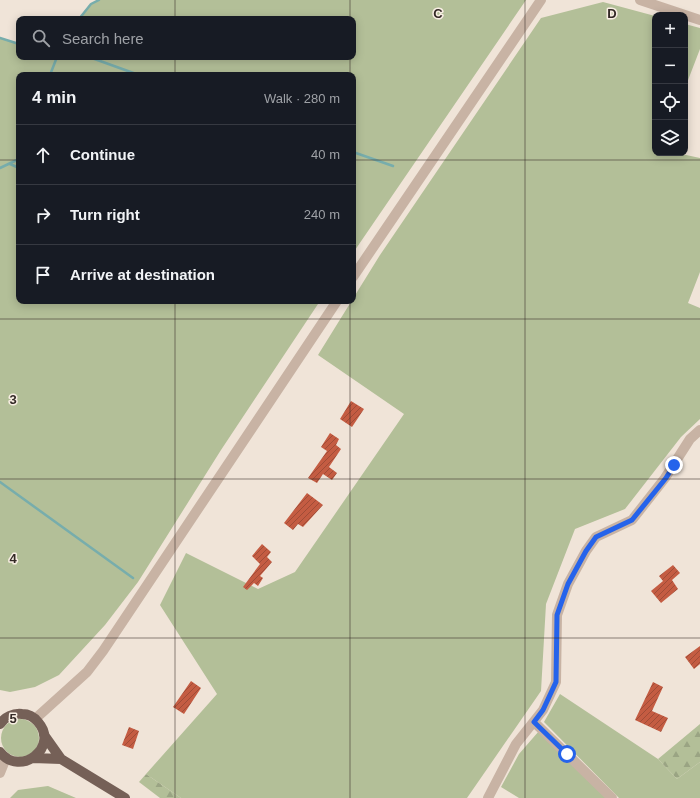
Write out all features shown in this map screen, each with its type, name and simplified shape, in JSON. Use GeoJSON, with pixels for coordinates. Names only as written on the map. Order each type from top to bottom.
{"type":"FeatureCollection","features":[{"type":"Feature","properties":{"kind":"main road"},"geometry":{"type":"LineString","coordinates":[[0,711],[29,716],[36,719],[40,724],[44,735],[61,759],[125,798]]}},
{"type":"Feature","properties":{"kind":"main road"},"geometry":{"type":"LineString","coordinates":[[0,724],[14,714]]}},
{"type":"Feature","properties":{"kind":"main road"},"geometry":{"type":"LineString","coordinates":[[33,758],[42,747],[44,735]]}},
{"type":"Feature","properties":{"kind":"main road"},"geometry":{"type":"LineString","coordinates":[[3,755],[20,762],[33,758],[61,759]]}},
{"type":"Feature","properties":{"kind":"street"},"geometry":{"type":"LineString","coordinates":[[356,272],[541,0]]}},
{"type":"Feature","properties":{"kind":"street"},"geometry":{"type":"LineString","coordinates":[[640,0],[700,20]]}},
{"type":"Feature","properties":{"kind":"street"},"geometry":{"type":"LineString","coordinates":[[36,719],[87,672],[104,651],[335,304]]}},
{"type":"Feature","properties":{"kind":"street"},"geometry":{"type":"LineString","coordinates":[[488,798],[516,744],[543,710],[556,682],[557,615],[568,584],[586,551],[596,537],[632,520],[666,478],[690,439],[700,430]]}},
{"type":"Feature","properties":{"kind":"street"},"geometry":{"type":"LineString","coordinates":[[534,722],[612,798]]}},
{"type":"Feature","properties":{"kind":"street"},"geometry":{"type":"LineString","coordinates":[[0,774],[3,755]]}},
{"type":"Feature","properties":{"kind":"green space"},"geometry":{"type":"Polygon","coordinates":[[[99,0],[526,0],[356,249],[356,72],[16,72],[16,304],[318,304],[221,450],[138,582],[105,625],[59,675],[35,687],[10,692],[0,690],[0,38],[16,43],[16,60],[356,60],[356,16],[81,16],[91,4],[99,0]]]}},
{"type":"Feature","properties":{"kind":"green space"},"geometry":{"type":"Polygon","coordinates":[[[603,2],[652,15],[652,156],[688,155],[700,158],[700,272],[688,303],[700,308],[700,419],[681,437],[625,509],[575,529],[546,604],[541,691],[467,798],[181,798],[146,774],[217,694],[160,605],[186,553],[258,589],[295,572],[404,414],[318,355],[350,304],[356,304],[356,294],[380,255],[541,18],[603,2]]]}},
{"type":"Feature","properties":{"kind":"green space"},"geometry":{"type":"Polygon","coordinates":[[[688,25],[700,28],[700,49],[688,80],[688,25]]]}},
{"type":"Feature","properties":{"kind":"green space"},"geometry":{"type":"Polygon","coordinates":[[[560,694],[658,759],[677,779],[700,762],[700,798],[619,798],[544,722],[560,694]]]}},
{"type":"Feature","properties":{"kind":"green space"},"geometry":{"type":"Polygon","coordinates":[[[16,719],[24,719],[34,724],[38,731],[38,745],[34,752],[24,757],[16,757],[6,752],[4,749],[1,742],[1,734],[6,724],[9,722],[16,719]]]}},
{"type":"Feature","properties":{"kind":"green space"},"geometry":{"type":"Polygon","coordinates":[[[700,724],[700,762],[677,779],[658,759],[700,724]]]}},
{"type":"Feature","properties":{"kind":"green space"},"geometry":{"type":"Polygon","coordinates":[[[539,731],[607,798],[519,798],[501,787],[519,754],[539,731]]]}},
{"type":"Feature","properties":{"kind":"green space"},"geometry":{"type":"Polygon","coordinates":[[[146,774],[181,798],[160,798],[139,782],[146,774]]]}},
{"type":"Feature","properties":{"kind":"green space"},"geometry":{"type":"Polygon","coordinates":[[[48,786],[76,798],[10,798],[18,790],[48,786]]]}},
{"type":"Feature","properties":{"kind":"building"},"geometry":{"type":"Polygon","coordinates":[[[351,401],[364,409],[352,427],[340,419],[351,401]]]}},
{"type":"Feature","properties":{"kind":"building"},"geometry":{"type":"Polygon","coordinates":[[[330,433],[339,439],[336,445],[341,449],[329,467],[337,473],[332,480],[323,474],[317,483],[308,478],[327,451],[321,447],[330,433]]]}},
{"type":"Feature","properties":{"kind":"building"},"geometry":{"type":"Polygon","coordinates":[[[307,493],[323,505],[303,527],[298,524],[293,530],[284,523],[307,493]]]}},
{"type":"Feature","properties":{"kind":"building"},"geometry":{"type":"Polygon","coordinates":[[[262,544],[271,552],[267,557],[272,562],[260,576],[263,578],[258,586],[254,583],[247,590],[243,587],[260,564],[252,556],[262,544]]]}},
{"type":"Feature","properties":{"kind":"building"},"geometry":{"type":"Polygon","coordinates":[[[673,565],[680,573],[672,580],[678,589],[661,603],[651,591],[663,581],[659,576],[673,565]]]}},
{"type":"Feature","properties":{"kind":"building"},"geometry":{"type":"Polygon","coordinates":[[[700,646],[700,664],[694,669],[685,657],[700,646]]]}},
{"type":"Feature","properties":{"kind":"building"},"geometry":{"type":"Polygon","coordinates":[[[191,681],[201,688],[184,714],[173,707],[191,681]]]}},
{"type":"Feature","properties":{"kind":"building"},"geometry":{"type":"Polygon","coordinates":[[[653,682],[663,687],[652,711],[668,718],[661,732],[635,720],[653,682]]]}},
{"type":"Feature","properties":{"kind":"building"},"geometry":{"type":"Polygon","coordinates":[[[129,727],[139,731],[133,749],[122,745],[129,727]]]}},
{"type":"Feature","properties":{"kind":"waterway"},"geometry":{"type":"LineString","coordinates":[[81,16],[91,4],[99,0]]}},
{"type":"Feature","properties":{"kind":"waterway"},"geometry":{"type":"LineString","coordinates":[[0,38],[16,43]]}},
{"type":"Feature","properties":{"kind":"waterway"},"geometry":{"type":"LineString","coordinates":[[51,72],[56,60]]}},
{"type":"Feature","properties":{"kind":"waterway"},"geometry":{"type":"LineString","coordinates":[[97,60],[131,72]]}},
{"type":"Feature","properties":{"kind":"waterway"},"geometry":{"type":"LineString","coordinates":[[356,153],[393,166]]}},
{"type":"Feature","properties":{"kind":"waterway"},"geometry":{"type":"LineString","coordinates":[[0,168],[16,160]]}},
{"type":"Feature","properties":{"kind":"waterway"},"geometry":{"type":"LineString","coordinates":[[10,164],[16,167]]}},
{"type":"Feature","properties":{"kind":"waterway"},"geometry":{"type":"LineString","coordinates":[[0,482],[133,578]]}},
{"type":"Feature","properties":{"kind":"route"},"geometry":{"type":"LineString","coordinates":[[567,754],[534,722],[543,710],[556,682],[558,651],[557,615],[568,584],[586,551],[596,537],[632,520],[666,478],[674,465]]}}]}
